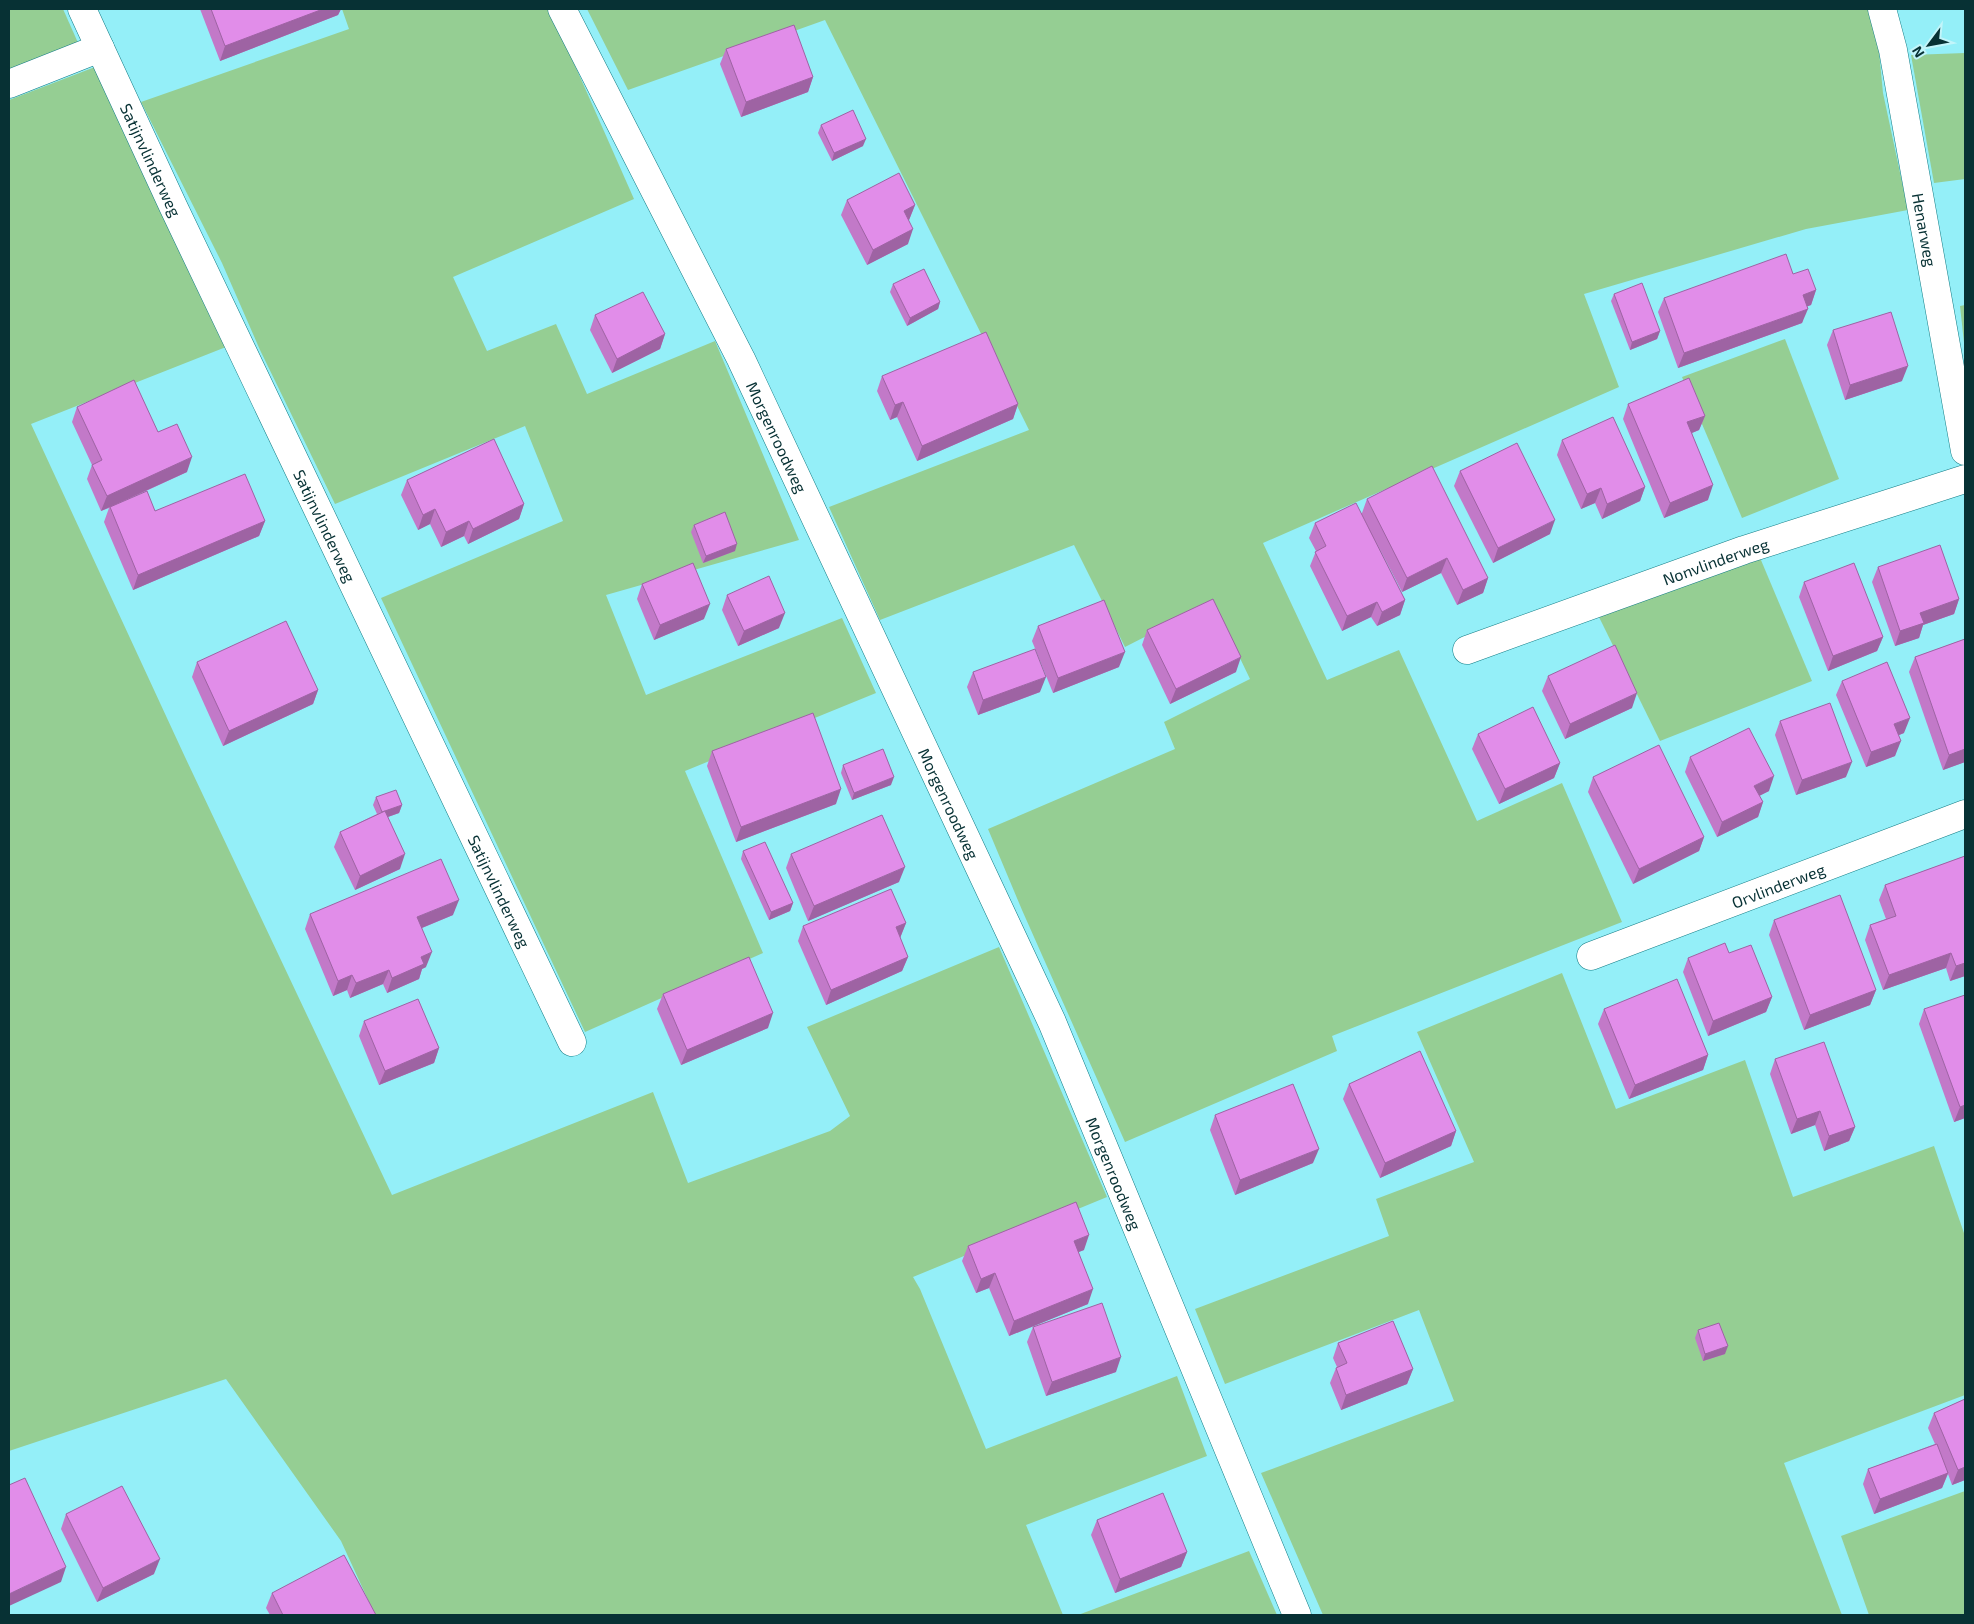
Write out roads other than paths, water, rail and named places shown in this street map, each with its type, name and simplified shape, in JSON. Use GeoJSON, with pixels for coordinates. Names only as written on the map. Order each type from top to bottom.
{"type":"FeatureCollection","features":[{"type":"Feature","properties":{"kind":"street","name":"Satijnvlinderweg"},"geometry":{"type":"LineString","coordinates":[[82,9],[182,224],[572,1042]]}},
{"type":"Feature","properties":{"kind":"street","name":"Morgenroodweg"},"geometry":{"type":"LineString","coordinates":[[562,9],[741,359],[1052,1022],[1297,1615]]}},
{"type":"Feature","properties":{"kind":"street","name":"Henarweg"},"geometry":{"type":"LineString","coordinates":[[1882,9],[1893,50],[1965,451]]}},
{"type":"Feature","properties":{"kind":"street"},"geometry":{"type":"LineString","coordinates":[[9,84],[100,48]]}},
{"type":"Feature","properties":{"kind":"street","name":"Nonvlinderweg"},"geometry":{"type":"LineString","coordinates":[[1467,650],[1744,550],[1965,478]]}},
{"type":"Feature","properties":{"kind":"street","name":"Orvlinderweg"},"geometry":{"type":"LineString","coordinates":[[1591,956],[1965,814]]}}]}
